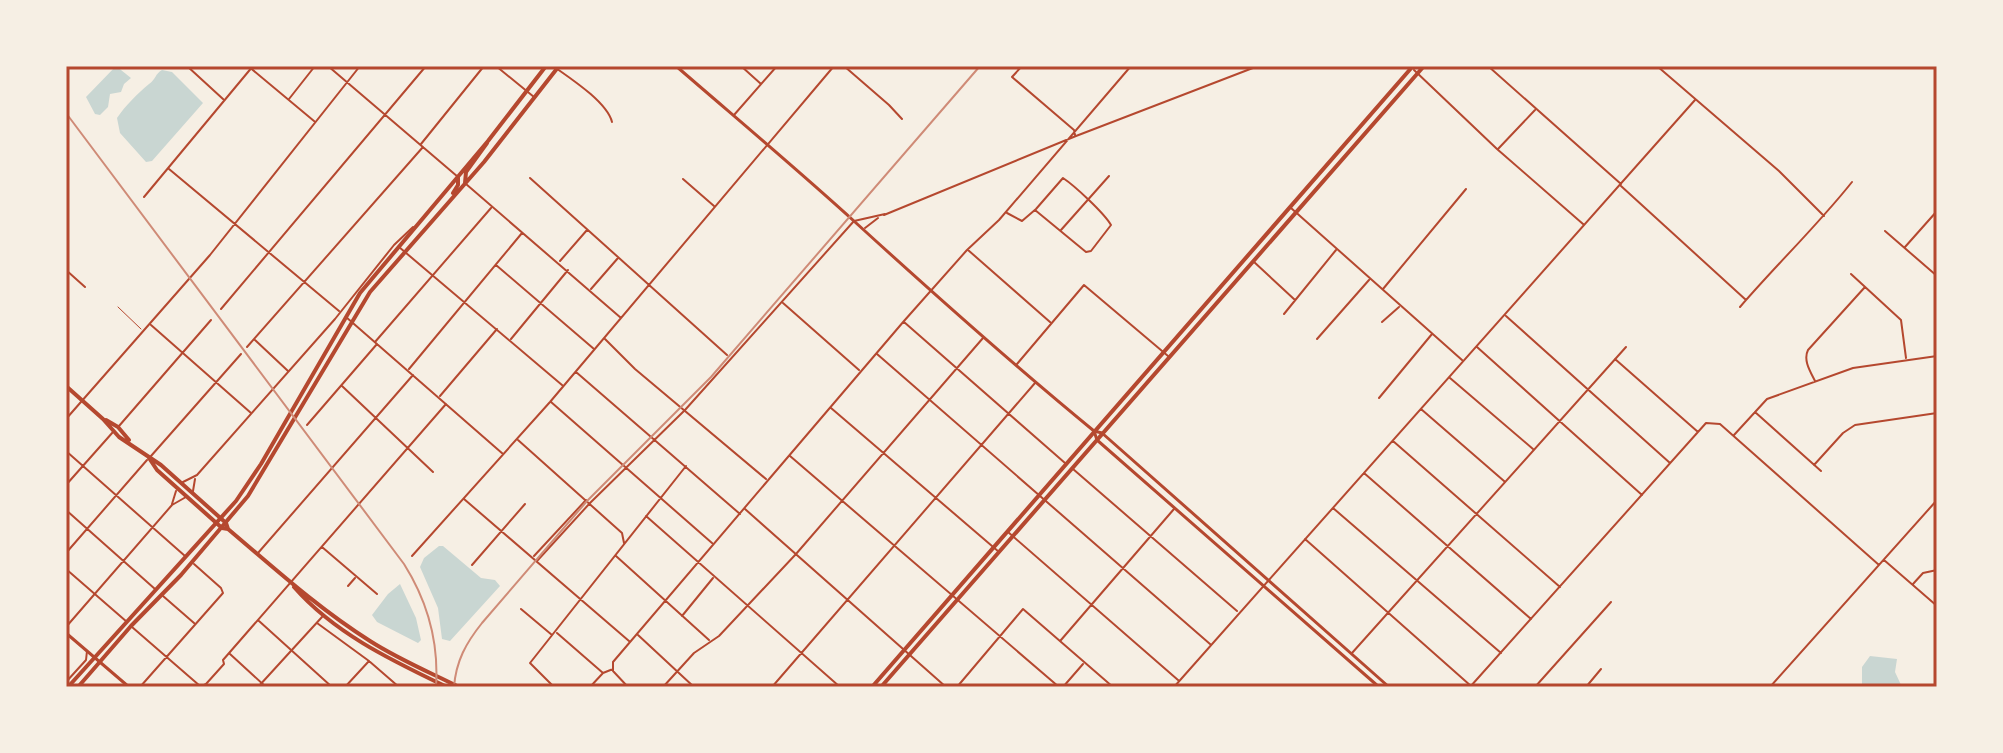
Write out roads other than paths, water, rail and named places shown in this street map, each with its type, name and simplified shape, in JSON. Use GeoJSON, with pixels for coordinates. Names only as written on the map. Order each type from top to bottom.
{"type":"FeatureCollection","features":[{"type":"Feature","properties":{"kind":"main road"},"geometry":{"type":"LineString","coordinates":[[67,685],[172,574],[250,482],[360,293],[488,141],[546,66]]}},
{"type":"Feature","properties":{"kind":"main road"},"geometry":{"type":"LineString","coordinates":[[676,66],[854,221],[930,292],[1035,383],[1094,431],[1102,433],[1389,687]]}},
{"type":"Feature","properties":{"kind":"main road"},"geometry":{"type":"LineString","coordinates":[[881,687],[1424,66]]}},
{"type":"Feature","properties":{"kind":"main road"},"geometry":{"type":"LineString","coordinates":[[78,687],[225,526],[255,487],[370,292],[465,184],[556,67]]}},
{"type":"Feature","properties":{"kind":"main road"},"geometry":{"type":"LineString","coordinates":[[872,687],[1413,67]]}},
{"type":"Feature","properties":{"kind":"main road"},"geometry":{"type":"LineString","coordinates":[[1358,141],[1360,127]]}},
{"type":"Feature","properties":{"kind":"main road"},"geometry":{"type":"LineString","coordinates":[[465,184],[466,172],[486,148],[488,141]]}},
{"type":"Feature","properties":{"kind":"main road"},"geometry":{"type":"LineString","coordinates":[[432,221],[456,189],[458,177]]}},
{"type":"Feature","properties":{"kind":"main road"},"geometry":{"type":"LineString","coordinates":[[1233,271],[1239,276]]}},
{"type":"Feature","properties":{"kind":"main road"},"geometry":{"type":"LineString","coordinates":[[66,386],[113,432],[182,483],[219,521]]}},
{"type":"Feature","properties":{"kind":"main road"},"geometry":{"type":"LineString","coordinates":[[103,419],[118,427],[130,442]]}},
{"type":"Feature","properties":{"kind":"main road"},"geometry":{"type":"LineString","coordinates":[[1094,431],[1097,440],[1379,687]]}},
{"type":"Feature","properties":{"kind":"main road"},"geometry":{"type":"LineString","coordinates":[[149,458],[157,470],[225,526],[323,615],[357,639],[459,687]]}},
{"type":"Feature","properties":{"kind":"main road"},"geometry":{"type":"LineString","coordinates":[[162,595],[172,574]]}},
{"type":"Feature","properties":{"kind":"main road"},"geometry":{"type":"LineString","coordinates":[[290,583],[373,643],[447,687]]}},
{"type":"Feature","properties":{"kind":"main road"},"geometry":{"type":"LineString","coordinates":[[147,610],[157,597],[157,590]]}},
{"type":"Feature","properties":{"kind":"main road"},"geometry":{"type":"LineString","coordinates":[[66,633],[129,687]]}},
{"type":"Feature","properties":{"kind":"street"},"geometry":{"type":"LineString","coordinates":[[188,66],[224,99]]}},
{"type":"Feature","properties":{"kind":"street"},"geometry":{"type":"LineString","coordinates":[[289,100],[315,66]]}},
{"type":"Feature","properties":{"kind":"street"},"geometry":{"type":"LineString","coordinates":[[328,66],[458,177]]}},
{"type":"Feature","properties":{"kind":"street"},"geometry":{"type":"LineString","coordinates":[[66,419],[200,266],[360,66]]}},
{"type":"Feature","properties":{"kind":"street"},"geometry":{"type":"LineString","coordinates":[[221,309],[426,66]]}},
{"type":"Feature","properties":{"kind":"street"},"geometry":{"type":"LineString","coordinates":[[247,347],[422,146],[484,66]]}},
{"type":"Feature","properties":{"kind":"street"},"geometry":{"type":"LineString","coordinates":[[496,66],[534,97]]}},
{"type":"Feature","properties":{"kind":"street"},"geometry":{"type":"LineString","coordinates":[[741,66],[762,84]]}},
{"type":"Feature","properties":{"kind":"street"},"geometry":{"type":"LineString","coordinates":[[733,116],[777,66]]}},
{"type":"Feature","properties":{"kind":"street"},"geometry":{"type":"LineString","coordinates":[[412,556],[550,402],[834,66]]}},
{"type":"Feature","properties":{"kind":"street"},"geometry":{"type":"LineString","coordinates":[[844,66],[902,119]]}},
{"type":"Feature","properties":{"kind":"street"},"geometry":{"type":"LineString","coordinates":[[1022,66],[1012,77],[1074,130],[1076,136]]}},
{"type":"Feature","properties":{"kind":"street"},"geometry":{"type":"LineString","coordinates":[[628,687],[612,668],[613,662],[904,321],[967,250],[1006,212],[1131,66]]}},
{"type":"Feature","properties":{"kind":"street"},"geometry":{"type":"LineString","coordinates":[[863,230],[885,214],[1258,66]]}},
{"type":"Feature","properties":{"kind":"street"},"geometry":{"type":"LineString","coordinates":[[1488,66],[1746,300]]}},
{"type":"Feature","properties":{"kind":"street"},"geometry":{"type":"LineString","coordinates":[[1657,66],[1779,171],[1824,216]]}},
{"type":"Feature","properties":{"kind":"street"},"geometry":{"type":"LineString","coordinates":[[144,197],[251,67],[315,122]]}},
{"type":"Feature","properties":{"kind":"street"},"geometry":{"type":"LineString","coordinates":[[556,67],[581,86],[610,115],[612,122]]}},
{"type":"Feature","properties":{"kind":"street"},"geometry":{"type":"LineString","coordinates":[[1413,67],[1497,149],[1584,225]]}},
{"type":"Feature","properties":{"kind":"street"},"geometry":{"type":"LineString","coordinates":[[1174,687],[1695,100]]}},
{"type":"Feature","properties":{"kind":"street"},"geometry":{"type":"LineString","coordinates":[[1497,149],[1536,108]]}},
{"type":"Feature","properties":{"kind":"street"},"geometry":{"type":"LineString","coordinates":[[169,169],[339,311]]}},
{"type":"Feature","properties":{"kind":"street"},"geometry":{"type":"LineString","coordinates":[[1061,231],[1109,176]]}},
{"type":"Feature","properties":{"kind":"street"},"geometry":{"type":"LineString","coordinates":[[530,178],[727,355]]}},
{"type":"Feature","properties":{"kind":"street"},"geometry":{"type":"LineString","coordinates":[[1006,212],[1022,221],[1063,178],[1111,222],[1110,230],[1091,251],[1086,252],[1035,210]]}},
{"type":"Feature","properties":{"kind":"street"},"geometry":{"type":"LineString","coordinates":[[683,179],[715,207]]}},
{"type":"Feature","properties":{"kind":"street"},"geometry":{"type":"LineString","coordinates":[[1740,307],[1852,182]]}},
{"type":"Feature","properties":{"kind":"street"},"geometry":{"type":"LineString","coordinates":[[465,184],[621,318]]}},
{"type":"Feature","properties":{"kind":"street"},"geometry":{"type":"LineString","coordinates":[[1383,289],[1466,189]]}},
{"type":"Feature","properties":{"kind":"street"},"geometry":{"type":"LineString","coordinates":[[307,425],[492,207]]}},
{"type":"Feature","properties":{"kind":"street"},"geometry":{"type":"LineString","coordinates":[[1290,207],[1463,361]]}},
{"type":"Feature","properties":{"kind":"street"},"geometry":{"type":"LineString","coordinates":[[1904,248],[1937,211]]}},
{"type":"Feature","properties":{"kind":"street"},"geometry":{"type":"LineString","coordinates":[[537,561],[625,467],[685,410],[854,221],[885,214]]}},
{"type":"Feature","properties":{"kind":"street"},"geometry":{"type":"LineString","coordinates":[[193,493],[197,475],[394,245],[419,222]]}},
{"type":"Feature","properties":{"kind":"street"},"geometry":{"type":"LineString","coordinates":[[559,262],[588,229]]}},
{"type":"Feature","properties":{"kind":"street"},"geometry":{"type":"LineString","coordinates":[[1885,231],[1937,276]]}},
{"type":"Feature","properties":{"kind":"street"},"geometry":{"type":"LineString","coordinates":[[408,370],[523,232]]}},
{"type":"Feature","properties":{"kind":"street"},"geometry":{"type":"LineString","coordinates":[[398,247],[563,386]]}},
{"type":"Feature","properties":{"kind":"street"},"geometry":{"type":"LineString","coordinates":[[1284,314],[1337,249]]}},
{"type":"Feature","properties":{"kind":"street"},"geometry":{"type":"LineString","coordinates":[[967,250],[1051,323]]}},
{"type":"Feature","properties":{"kind":"street"},"geometry":{"type":"LineString","coordinates":[[590,290],[619,257]]}},
{"type":"Feature","properties":{"kind":"street"},"geometry":{"type":"LineString","coordinates":[[1252,261],[1296,301]]}},
{"type":"Feature","properties":{"kind":"street"},"geometry":{"type":"LineString","coordinates":[[495,264],[594,349]]}},
{"type":"Feature","properties":{"kind":"street"},"geometry":{"type":"LineString","coordinates":[[66,270],[85,287]]}},
{"type":"Feature","properties":{"kind":"street"},"geometry":{"type":"LineString","coordinates":[[510,340],[568,270]]}},
{"type":"Feature","properties":{"kind":"street"},"geometry":{"type":"LineString","coordinates":[[1851,274],[1901,320],[1907,360]]}},
{"type":"Feature","properties":{"kind":"street"},"geometry":{"type":"LineString","coordinates":[[1317,339],[1370,278]]}},
{"type":"Feature","properties":{"kind":"street"},"geometry":{"type":"LineString","coordinates":[[1015,366],[1084,285],[1169,357]]}},
{"type":"Feature","properties":{"kind":"street"},"geometry":{"type":"LineString","coordinates":[[1815,382],[1806,355],[1865,287]]}},
{"type":"Feature","properties":{"kind":"street"},"geometry":{"type":"LineString","coordinates":[[782,302],[861,371]]}},
{"type":"Feature","properties":{"kind":"street"},"geometry":{"type":"LineString","coordinates":[[1382,322],[1400,305]]}},
{"type":"Feature","properties":{"kind":"street"},"geometry":{"type":"LineString","coordinates":[[1505,315],[1670,464]]}},
{"type":"Feature","properties":{"kind":"street"},"geometry":{"type":"LineString","coordinates":[[345,316],[503,454]]}},
{"type":"Feature","properties":{"kind":"street"},"geometry":{"type":"LineString","coordinates":[[118,427],[211,320]]}},
{"type":"Feature","properties":{"kind":"street"},"geometry":{"type":"LineString","coordinates":[[904,321],[1066,463]]}},
{"type":"Feature","properties":{"kind":"street"},"geometry":{"type":"LineString","coordinates":[[149,323],[252,414]]}},
{"type":"Feature","properties":{"kind":"street"},"geometry":{"type":"LineString","coordinates":[[439,397],[497,329]]}},
{"type":"Feature","properties":{"kind":"street"},"geometry":{"type":"LineString","coordinates":[[1379,398],[1432,334]]}},
{"type":"Feature","properties":{"kind":"street"},"geometry":{"type":"LineString","coordinates":[[604,338],[635,369],[767,481]]}},
{"type":"Feature","properties":{"kind":"street"},"geometry":{"type":"LineString","coordinates":[[663,687],[694,653],[719,636],[796,554],[983,338]]}},
{"type":"Feature","properties":{"kind":"street"},"geometry":{"type":"LineString","coordinates":[[254,339],[289,371]]}},
{"type":"Feature","properties":{"kind":"street"},"geometry":{"type":"LineString","coordinates":[[1477,346],[1642,495]]}},
{"type":"Feature","properties":{"kind":"street"},"geometry":{"type":"LineString","coordinates":[[1351,654],[1626,347]]}},
{"type":"Feature","properties":{"kind":"street"},"geometry":{"type":"LineString","coordinates":[[66,553],[241,354]]}},
{"type":"Feature","properties":{"kind":"street"},"geometry":{"type":"LineString","coordinates":[[876,354],[1211,645]]}},
{"type":"Feature","properties":{"kind":"street"},"geometry":{"type":"LineString","coordinates":[[1734,436],[1767,399],[1853,368],[1937,356]]}},
{"type":"Feature","properties":{"kind":"street"},"geometry":{"type":"LineString","coordinates":[[1615,359],[1699,432]]}},
{"type":"Feature","properties":{"kind":"street"},"geometry":{"type":"LineString","coordinates":[[575,371],[740,514]]}},
{"type":"Feature","properties":{"kind":"street"},"geometry":{"type":"LineString","coordinates":[[257,554],[413,375]]}},
{"type":"Feature","properties":{"kind":"street"},"geometry":{"type":"LineString","coordinates":[[1449,377],[1533,450]]}},
{"type":"Feature","properties":{"kind":"street"},"geometry":{"type":"LineString","coordinates":[[772,687],[1035,383]]}},
{"type":"Feature","properties":{"kind":"street"},"geometry":{"type":"LineString","coordinates":[[342,386],[433,472]]}},
{"type":"Feature","properties":{"kind":"street"},"geometry":{"type":"LineString","coordinates":[[550,402],[714,544]]}},
{"type":"Feature","properties":{"kind":"street"},"geometry":{"type":"LineString","coordinates":[[66,569],[200,687],[224,664],[223,660],[446,404]]}},
{"type":"Feature","properties":{"kind":"street"},"geometry":{"type":"LineString","coordinates":[[830,407],[999,552]]}},
{"type":"Feature","properties":{"kind":"street"},"geometry":{"type":"LineString","coordinates":[[1421,409],[1504,481]]}},
{"type":"Feature","properties":{"kind":"street"},"geometry":{"type":"LineString","coordinates":[[1754,412],[1821,471]]}},
{"type":"Feature","properties":{"kind":"street"},"geometry":{"type":"LineString","coordinates":[[1814,465],[1843,433],[1855,425],[1937,413]]}},
{"type":"Feature","properties":{"kind":"street"},"geometry":{"type":"LineString","coordinates":[[1304,539],[1470,686],[1706,423],[1720,424],[1879,565]]}},
{"type":"Feature","properties":{"kind":"street"},"geometry":{"type":"LineString","coordinates":[[66,485],[113,432]]}},
{"type":"Feature","properties":{"kind":"street"},"geometry":{"type":"LineString","coordinates":[[517,440],[622,533],[624,545]]}},
{"type":"Feature","properties":{"kind":"street"},"geometry":{"type":"LineString","coordinates":[[1392,440],[1560,587]]}},
{"type":"Feature","properties":{"kind":"street"},"geometry":{"type":"LineString","coordinates":[[66,451],[186,557]]}},
{"type":"Feature","properties":{"kind":"street"},"geometry":{"type":"LineString","coordinates":[[789,455],[1061,687],[1084,662]]}},
{"type":"Feature","properties":{"kind":"street"},"geometry":{"type":"LineString","coordinates":[[554,687],[530,663],[686,466]]}},
{"type":"Feature","properties":{"kind":"street"},"geometry":{"type":"LineString","coordinates":[[1072,468],[1239,612]]}},
{"type":"Feature","properties":{"kind":"street"},"geometry":{"type":"LineString","coordinates":[[1363,472],[1531,620]]}},
{"type":"Feature","properties":{"kind":"street"},"geometry":{"type":"LineString","coordinates":[[182,483],[197,475]]}},
{"type":"Feature","properties":{"kind":"street"},"geometry":{"type":"LineString","coordinates":[[172,505],[176,487]]}},
{"type":"Feature","properties":{"kind":"street"},"geometry":{"type":"LineString","coordinates":[[66,627],[172,505],[187,497]]}},
{"type":"Feature","properties":{"kind":"street"},"geometry":{"type":"LineString","coordinates":[[463,498],[630,642]]}},
{"type":"Feature","properties":{"kind":"street"},"geometry":{"type":"LineString","coordinates":[[533,557],[586,500]]}},
{"type":"Feature","properties":{"kind":"street"},"geometry":{"type":"LineString","coordinates":[[1770,687],[1937,500]]}},
{"type":"Feature","properties":{"kind":"street"},"geometry":{"type":"LineString","coordinates":[[472,565],[525,504]]}},
{"type":"Feature","properties":{"kind":"street"},"geometry":{"type":"LineString","coordinates":[[1332,507],[1501,653]]}},
{"type":"Feature","properties":{"kind":"street"},"geometry":{"type":"LineString","coordinates":[[1060,641],[1174,508]]}},
{"type":"Feature","properties":{"kind":"street"},"geometry":{"type":"LineString","coordinates":[[744,509],[946,687]]}},
{"type":"Feature","properties":{"kind":"street"},"geometry":{"type":"LineString","coordinates":[[66,510],[157,590]]}},
{"type":"Feature","properties":{"kind":"street"},"geometry":{"type":"LineString","coordinates":[[646,516],[840,687]]}},
{"type":"Feature","properties":{"kind":"street"},"geometry":{"type":"LineString","coordinates":[[1007,531],[1179,681]]}},
{"type":"Feature","properties":{"kind":"street"},"geometry":{"type":"LineString","coordinates":[[322,546],[377,594]]}},
{"type":"Feature","properties":{"kind":"street"},"geometry":{"type":"LineString","coordinates":[[615,555],[709,641]]}},
{"type":"Feature","properties":{"kind":"street"},"geometry":{"type":"LineString","coordinates":[[1884,560],[1937,606]]}},
{"type":"Feature","properties":{"kind":"street"},"geometry":{"type":"LineString","coordinates":[[140,687],[223,593],[193,563]]}},
{"type":"Feature","properties":{"kind":"street"},"geometry":{"type":"LineString","coordinates":[[1912,585],[1923,573],[1937,570]]}},
{"type":"Feature","properties":{"kind":"street"},"geometry":{"type":"LineString","coordinates":[[348,586],[356,577]]}},
{"type":"Feature","properties":{"kind":"street"},"geometry":{"type":"LineString","coordinates":[[682,616],[714,577]]}},
{"type":"Feature","properties":{"kind":"street"},"geometry":{"type":"LineString","coordinates":[[162,595],[195,624]]}},
{"type":"Feature","properties":{"kind":"street"},"geometry":{"type":"LineString","coordinates":[[1535,687],[1611,602]]}},
{"type":"Feature","properties":{"kind":"street"},"geometry":{"type":"LineString","coordinates":[[521,609],[603,673]]}},
{"type":"Feature","properties":{"kind":"street"},"geometry":{"type":"LineString","coordinates":[[957,687],[1023,609],[1113,687]]}},
{"type":"Feature","properties":{"kind":"street"},"geometry":{"type":"LineString","coordinates":[[258,687],[323,615]]}},
{"type":"Feature","properties":{"kind":"street"},"geometry":{"type":"LineString","coordinates":[[258,620],[332,687]]}},
{"type":"Feature","properties":{"kind":"street"},"geometry":{"type":"LineString","coordinates":[[316,622],[399,687]]}},
{"type":"Feature","properties":{"kind":"street"},"geometry":{"type":"LineString","coordinates":[[637,634],[694,687]]}},
{"type":"Feature","properties":{"kind":"street"},"geometry":{"type":"LineString","coordinates":[[67,685],[86,660],[87,651]]}},
{"type":"Feature","properties":{"kind":"street"},"geometry":{"type":"LineString","coordinates":[[229,653],[266,687]]}},
{"type":"Feature","properties":{"kind":"street"},"geometry":{"type":"LineString","coordinates":[[345,687],[369,661]]}},
{"type":"Feature","properties":{"kind":"street"},"geometry":{"type":"LineString","coordinates":[[590,687],[612,668]]}},
{"type":"Feature","properties":{"kind":"street"},"geometry":{"type":"LineString","coordinates":[[1586,687],[1601,669]]}},
{"type":"Feature","properties":{"kind":"lane"},"geometry":{"type":"LineString","coordinates":[[118,307],[143,330]]}},
{"type":"Feature","properties":{"kind":"railway"},"geometry":{"type":"LineString","coordinates":[[454,687],[463,653],[482,623],[587,501],[711,377],[980,66]]}},
{"type":"Feature","properties":{"kind":"railway"},"geometry":{"type":"LineString","coordinates":[[66,113],[404,564],[420,593],[434,638],[436,687]]}}]}
